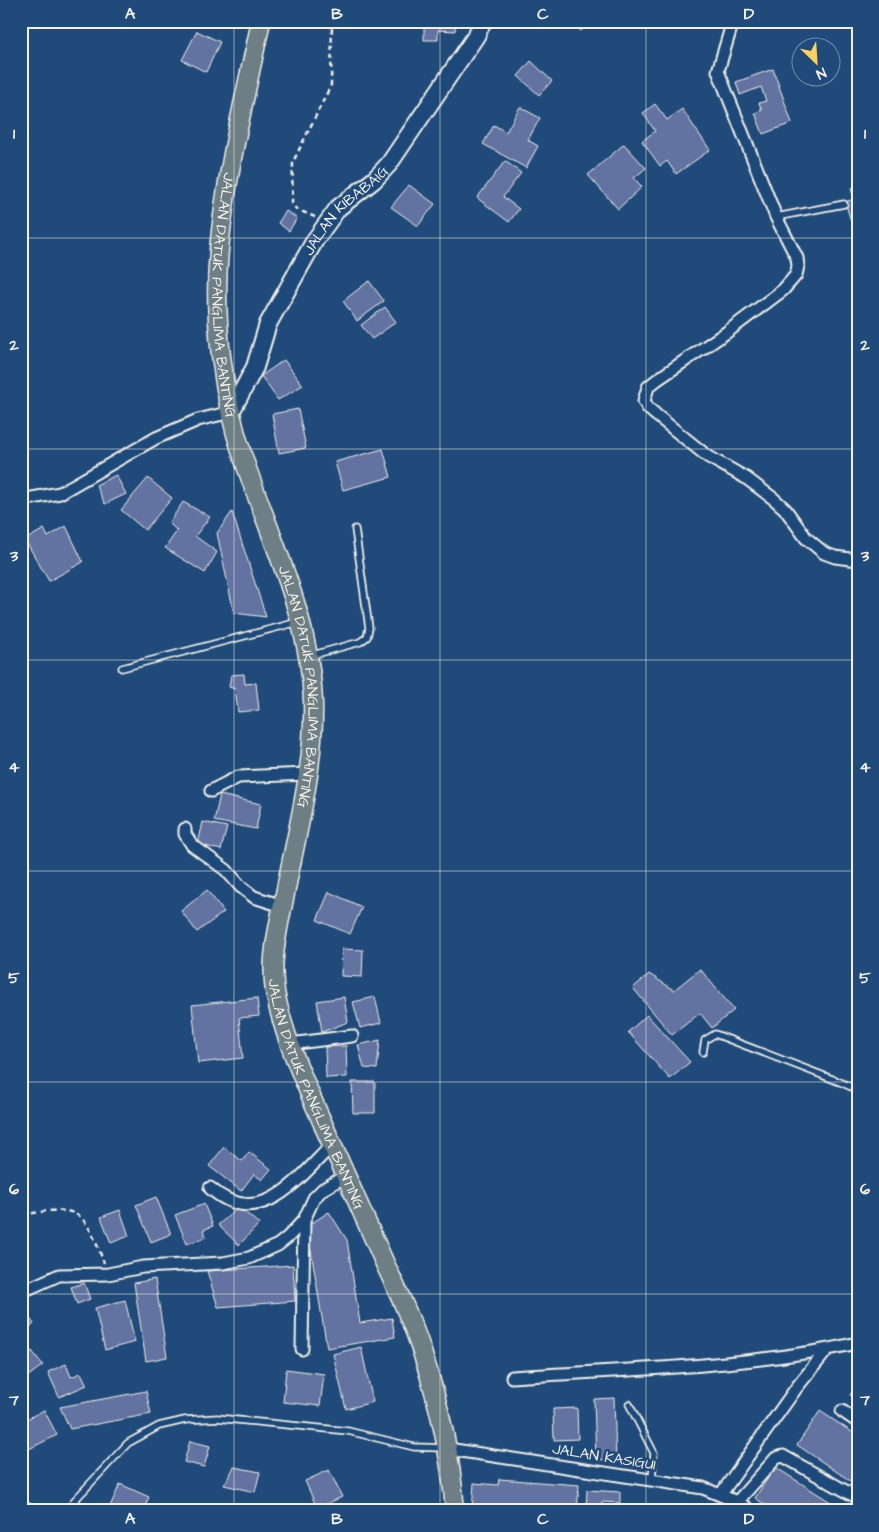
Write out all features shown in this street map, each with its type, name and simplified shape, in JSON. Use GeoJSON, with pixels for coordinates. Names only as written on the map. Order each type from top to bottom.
{"type":"FeatureCollection","features":[{"type":"Feature","properties":{"kind":"main road","name":"JALAN DATUK PANGLIMA BANTING"},"geometry":{"type":"LineString","coordinates":[[261,21],[241,114],[219,251],[221,338],[231,412],[243,456],[277,547],[300,621],[308,657],[313,725],[307,774],[274,948],[273,982],[290,1044],[332,1145],[414,1329],[434,1392],[448,1448],[455,1511]]}},
{"type":"Feature","properties":{"kind":"street","name":"JALAN KIBABAIG"},"geometry":{"type":"LineString","coordinates":[[231,412],[255,367],[268,324],[327,222],[338,208],[378,176],[389,164],[476,36],[483,21]]}},
{"type":"Feature","properties":{"kind":"street"},"geometry":{"type":"LineString","coordinates":[[733,21],[718,71],[776,217],[797,258],[798,266],[792,282],[728,332],[658,379],[648,387],[644,400],[648,408],[656,416],[707,456],[746,478],[774,499],[814,545],[835,557],[858,560]]}},
{"type":"Feature","properties":{"kind":"street"},"geometry":{"type":"LineString","coordinates":[[21,500],[60,492],[156,438],[198,420],[231,412]]}},
{"type":"Feature","properties":{"kind":"street"},"geometry":{"type":"LineString","coordinates":[[211,791],[238,777],[307,774]]}},
{"type":"Feature","properties":{"kind":"street"},"geometry":{"type":"LineString","coordinates":[[185,829],[185,834],[192,844],[226,870],[241,887],[254,897],[282,906]]}},
{"type":"Feature","properties":{"kind":"street"},"geometry":{"type":"LineString","coordinates":[[290,1044],[352,1036]]}},
{"type":"Feature","properties":{"kind":"street"},"geometry":{"type":"LineString","coordinates":[[210,1188],[220,1196],[235,1203],[268,1202],[287,1191],[332,1145]]}},
{"type":"Feature","properties":{"kind":"street"},"geometry":{"type":"LineString","coordinates":[[21,1292],[59,1275],[108,1274],[143,1267],[223,1263],[249,1258],[278,1245],[304,1220],[314,1198],[323,1189],[346,1176]]}},
{"type":"Feature","properties":{"kind":"street"},"geometry":{"type":"LineString","coordinates":[[302,1349],[304,1220]]}},
{"type":"Feature","properties":{"kind":"street"},"geometry":{"type":"LineString","coordinates":[[512,1377],[711,1364],[827,1350],[858,1343]]}},
{"type":"Feature","properties":{"kind":"street"},"geometry":{"type":"LineString","coordinates":[[721,1494],[797,1387],[827,1350]]}},
{"type":"Feature","properties":{"kind":"street"},"geometry":{"type":"LineString","coordinates":[[842,1411],[858,1422]]}},
{"type":"Feature","properties":{"kind":"street","name":"JALAN KASIGUI"},"geometry":{"type":"LineString","coordinates":[[448,1448],[652,1479],[721,1494],[750,1511]]}},
{"type":"Feature","properties":{"kind":"street"},"geometry":{"type":"LineString","coordinates":[[737,1502],[776,1458],[783,1456],[858,1498]]}},
{"type":"Feature","properties":{"kind":"lane"},"geometry":{"type":"LineString","coordinates":[[776,217],[844,204]]}},
{"type":"Feature","properties":{"kind":"lane"},"geometry":{"type":"LineString","coordinates":[[308,657],[360,642],[367,637],[369,628],[354,529]]}},
{"type":"Feature","properties":{"kind":"lane"},"geometry":{"type":"LineString","coordinates":[[122,668],[300,621]]}},
{"type":"Feature","properties":{"kind":"lane"},"geometry":{"type":"LineString","coordinates":[[703,1052],[706,1040],[715,1034],[858,1090]]}},
{"type":"Feature","properties":{"kind":"lane"},"geometry":{"type":"LineString","coordinates":[[629,1404],[654,1453],[652,1479]]}},
{"type":"Feature","properties":{"kind":"lane"},"geometry":{"type":"LineString","coordinates":[[73,1502],[128,1443],[159,1426],[185,1420],[217,1418],[348,1431],[414,1447],[448,1448]]}},
{"type":"Feature","properties":{"kind":"path"},"geometry":{"type":"LineString","coordinates":[[327,222],[296,209],[292,203],[293,162],[331,85],[332,21]]}},
{"type":"Feature","properties":{"kind":"path"},"geometry":{"type":"LineString","coordinates":[[23,1215],[65,1210],[79,1216],[92,1231],[108,1274]]}},
{"type":"Feature","properties":{"kind":"building"},"geometry":{"type":"Polygon","coordinates":[[[424,21],[456,21],[455,31],[438,30],[438,40],[424,40],[424,21]]]}},
{"type":"Feature","properties":{"kind":"building"},"geometry":{"type":"Polygon","coordinates":[[[570,21],[590,21],[581,31],[570,21]]]}},
{"type":"Feature","properties":{"kind":"building"},"geometry":{"type":"Polygon","coordinates":[[[197,31],[220,42],[206,72],[182,60],[197,31]]]}},
{"type":"Feature","properties":{"kind":"building"},"geometry":{"type":"Polygon","coordinates":[[[531,61],[552,81],[539,95],[518,76],[531,61]]]}},
{"type":"Feature","properties":{"kind":"building"},"geometry":{"type":"Polygon","coordinates":[[[773,69],[792,123],[763,134],[755,113],[762,110],[759,103],[766,101],[761,87],[740,95],[736,82],[773,69]]]}},
{"type":"Feature","properties":{"kind":"building"},"geometry":{"type":"Polygon","coordinates":[[[655,104],[667,120],[682,109],[710,150],[676,174],[667,161],[660,166],[642,141],[655,131],[643,113],[655,104]]]}},
{"type":"Feature","properties":{"kind":"building"},"geometry":{"type":"Polygon","coordinates":[[[520,107],[540,118],[528,140],[538,146],[526,168],[483,144],[494,125],[506,132],[520,107]]]}},
{"type":"Feature","properties":{"kind":"building"},"geometry":{"type":"Polygon","coordinates":[[[624,144],[646,168],[634,178],[642,187],[618,209],[588,175],[624,144]]]}},
{"type":"Feature","properties":{"kind":"building"},"geometry":{"type":"Polygon","coordinates":[[[505,161],[521,173],[503,197],[519,209],[509,222],[477,198],[505,161]]]}},
{"type":"Feature","properties":{"kind":"building"},"geometry":{"type":"Polygon","coordinates":[[[409,185],[435,204],[418,226],[391,207],[409,185]]]}},
{"type":"Feature","properties":{"kind":"building"},"geometry":{"type":"Polygon","coordinates":[[[858,186],[858,219],[851,221],[845,202],[854,199],[851,188],[858,186]]]}},
{"type":"Feature","properties":{"kind":"building"},"geometry":{"type":"Polygon","coordinates":[[[286,211],[297,218],[289,231],[278,223],[286,211]]]}},
{"type":"Feature","properties":{"kind":"building"},"geometry":{"type":"Polygon","coordinates":[[[369,281],[384,301],[357,321],[343,301],[369,281]]]}},
{"type":"Feature","properties":{"kind":"building"},"geometry":{"type":"Polygon","coordinates":[[[385,307],[396,322],[372,339],[361,325],[385,307]]]}},
{"type":"Feature","properties":{"kind":"building"},"geometry":{"type":"Polygon","coordinates":[[[284,360],[303,385],[278,400],[261,376],[284,360]]]}},
{"type":"Feature","properties":{"kind":"building"},"geometry":{"type":"Polygon","coordinates":[[[298,409],[306,448],[279,453],[272,414],[298,409]]]}},
{"type":"Feature","properties":{"kind":"building"},"geometry":{"type":"Polygon","coordinates":[[[383,449],[391,477],[343,490],[335,462],[383,449]]]}},
{"type":"Feature","properties":{"kind":"building"},"geometry":{"type":"Polygon","coordinates":[[[116,475],[126,494],[105,504],[96,485],[116,475]]]}},
{"type":"Feature","properties":{"kind":"building"},"geometry":{"type":"Polygon","coordinates":[[[148,478],[172,498],[145,530],[121,510],[148,478]]]}},
{"type":"Feature","properties":{"kind":"building"},"geometry":{"type":"Polygon","coordinates":[[[183,502],[210,517],[195,536],[217,552],[205,573],[165,548],[177,531],[169,523],[183,502]]]}},
{"type":"Feature","properties":{"kind":"building"},"geometry":{"type":"Polygon","coordinates":[[[232,512],[266,617],[234,613],[217,533],[232,512]]]}},
{"type":"Feature","properties":{"kind":"building"},"geometry":{"type":"Polygon","coordinates":[[[66,526],[83,562],[49,581],[25,540],[44,529],[48,537],[66,526]]]}},
{"type":"Feature","properties":{"kind":"building"},"geometry":{"type":"Polygon","coordinates":[[[244,674],[245,684],[256,683],[259,710],[238,712],[235,689],[229,687],[231,675],[244,674]]]}},
{"type":"Feature","properties":{"kind":"building"},"geometry":{"type":"Polygon","coordinates":[[[220,795],[261,804],[256,829],[214,821],[220,795]]]}},
{"type":"Feature","properties":{"kind":"building"},"geometry":{"type":"Polygon","coordinates":[[[203,822],[227,827],[221,850],[198,844],[203,822]]]}},
{"type":"Feature","properties":{"kind":"building"},"geometry":{"type":"Polygon","coordinates":[[[207,890],[224,912],[197,932],[181,911],[207,890]]]}},
{"type":"Feature","properties":{"kind":"building"},"geometry":{"type":"Polygon","coordinates":[[[329,892],[362,907],[350,934],[317,920],[329,892]]]}},
{"type":"Feature","properties":{"kind":"building"},"geometry":{"type":"Polygon","coordinates":[[[342,949],[363,950],[362,977],[341,976],[342,949]]]}},
{"type":"Feature","properties":{"kind":"building"},"geometry":{"type":"Polygon","coordinates":[[[700,969],[734,1010],[712,1028],[700,1013],[672,1035],[633,988],[649,974],[674,990],[700,969]]]}},
{"type":"Feature","properties":{"kind":"building"},"geometry":{"type":"Polygon","coordinates":[[[344,997],[348,1022],[322,1032],[317,1001],[344,997]]]}},
{"type":"Feature","properties":{"kind":"building"},"geometry":{"type":"Polygon","coordinates":[[[375,997],[381,1023],[360,1028],[353,1002],[375,997]]]}},
{"type":"Feature","properties":{"kind":"building"},"geometry":{"type":"Polygon","coordinates":[[[257,998],[259,1016],[239,1018],[243,1058],[198,1063],[192,1005],[257,998]]]}},
{"type":"Feature","properties":{"kind":"building"},"geometry":{"type":"Polygon","coordinates":[[[647,1015],[690,1062],[670,1079],[628,1032],[647,1015]]]}},
{"type":"Feature","properties":{"kind":"building"},"geometry":{"type":"Polygon","coordinates":[[[380,1040],[377,1069],[364,1068],[358,1045],[380,1040]]]}},
{"type":"Feature","properties":{"kind":"building"},"geometry":{"type":"Polygon","coordinates":[[[346,1046],[347,1077],[326,1078],[325,1047],[346,1046]]]}},
{"type":"Feature","properties":{"kind":"building"},"geometry":{"type":"Polygon","coordinates":[[[352,1082],[375,1082],[375,1113],[353,1113],[352,1082]]]}},
{"type":"Feature","properties":{"kind":"building"},"geometry":{"type":"Polygon","coordinates":[[[224,1147],[242,1161],[249,1152],[271,1169],[262,1180],[254,1174],[241,1191],[209,1166],[224,1147]]]}},
{"type":"Feature","properties":{"kind":"building"},"geometry":{"type":"Polygon","coordinates":[[[156,1197],[171,1234],[151,1242],[136,1205],[156,1197]]]}},
{"type":"Feature","properties":{"kind":"building"},"geometry":{"type":"Polygon","coordinates":[[[204,1204],[213,1226],[203,1230],[206,1237],[187,1244],[175,1215],[204,1204]]]}},
{"type":"Feature","properties":{"kind":"building"},"geometry":{"type":"Polygon","coordinates":[[[239,1207],[259,1224],[239,1245],[218,1225],[239,1207]]]}},
{"type":"Feature","properties":{"kind":"building"},"geometry":{"type":"Polygon","coordinates":[[[120,1210],[129,1236],[111,1243],[101,1217],[120,1210]]]}},
{"type":"Feature","properties":{"kind":"building"},"geometry":{"type":"Polygon","coordinates":[[[329,1212],[347,1240],[360,1323],[392,1318],[395,1337],[327,1348],[307,1226],[329,1212]]]}},
{"type":"Feature","properties":{"kind":"building"},"geometry":{"type":"Polygon","coordinates":[[[293,1265],[295,1301],[218,1307],[207,1271],[293,1265]]]}},
{"type":"Feature","properties":{"kind":"building"},"geometry":{"type":"Polygon","coordinates":[[[155,1279],[167,1357],[146,1361],[134,1283],[155,1279]]]}},
{"type":"Feature","properties":{"kind":"building"},"geometry":{"type":"Polygon","coordinates":[[[84,1283],[90,1299],[77,1304],[71,1287],[84,1283]]]}},
{"type":"Feature","properties":{"kind":"building"},"geometry":{"type":"Polygon","coordinates":[[[125,1300],[135,1342],[105,1350],[95,1308],[125,1300]]]}},
{"type":"Feature","properties":{"kind":"building"},"geometry":{"type":"Polygon","coordinates":[[[21,1307],[34,1324],[21,1333],[21,1307]]]}},
{"type":"Feature","properties":{"kind":"building"},"geometry":{"type":"Polygon","coordinates":[[[361,1347],[373,1402],[346,1409],[333,1354],[361,1347]]]}},
{"type":"Feature","properties":{"kind":"building"},"geometry":{"type":"Polygon","coordinates":[[[32,1351],[43,1365],[27,1377],[21,1369],[21,1359],[32,1351]]]}},
{"type":"Feature","properties":{"kind":"building"},"geometry":{"type":"Polygon","coordinates":[[[66,1364],[71,1377],[81,1373],[87,1385],[59,1397],[48,1372],[66,1364]]]}},
{"type":"Feature","properties":{"kind":"building"},"geometry":{"type":"Polygon","coordinates":[[[286,1369],[324,1374],[320,1406],[283,1402],[286,1369]]]}},
{"type":"Feature","properties":{"kind":"building"},"geometry":{"type":"Polygon","coordinates":[[[858,1383],[858,1400],[850,1395],[858,1383]]]}},
{"type":"Feature","properties":{"kind":"building"},"geometry":{"type":"Polygon","coordinates":[[[146,1391],[151,1414],[70,1429],[60,1407],[146,1391]]]}},
{"type":"Feature","properties":{"kind":"building"},"geometry":{"type":"Polygon","coordinates":[[[614,1398],[616,1459],[596,1460],[594,1399],[614,1398]]]}},
{"type":"Feature","properties":{"kind":"building"},"geometry":{"type":"Polygon","coordinates":[[[577,1408],[578,1439],[554,1440],[553,1409],[577,1408]]]}},
{"type":"Feature","properties":{"kind":"building"},"geometry":{"type":"Polygon","coordinates":[[[44,1410],[57,1435],[29,1449],[21,1435],[21,1422],[44,1410]]]}},
{"type":"Feature","properties":{"kind":"building"},"geometry":{"type":"Polygon","coordinates":[[[820,1411],[858,1436],[858,1486],[797,1445],[820,1411]]]}},
{"type":"Feature","properties":{"kind":"building"},"geometry":{"type":"Polygon","coordinates":[[[190,1441],[210,1446],[204,1467],[184,1462],[190,1441]]]}},
{"type":"Feature","properties":{"kind":"building"},"geometry":{"type":"Polygon","coordinates":[[[234,1467],[260,1472],[255,1492],[224,1485],[234,1467]]]}},
{"type":"Feature","properties":{"kind":"building"},"geometry":{"type":"Polygon","coordinates":[[[775,1467],[845,1511],[775,1511],[755,1498],[775,1467]]]}},
{"type":"Feature","properties":{"kind":"building"},"geometry":{"type":"Polygon","coordinates":[[[329,1470],[342,1497],[317,1508],[305,1481],[329,1470]]]}},
{"type":"Feature","properties":{"kind":"building"},"geometry":{"type":"Polygon","coordinates":[[[499,1479],[579,1485],[577,1511],[525,1511],[525,1506],[505,1504],[504,1511],[472,1511],[474,1483],[498,1485],[499,1479]]]}},
{"type":"Feature","properties":{"kind":"building"},"geometry":{"type":"Polygon","coordinates":[[[120,1484],[149,1497],[143,1511],[108,1511],[120,1484]]]}},
{"type":"Feature","properties":{"kind":"building"},"geometry":{"type":"Polygon","coordinates":[[[587,1490],[620,1492],[620,1503],[602,1502],[602,1511],[586,1511],[587,1490]]]}},
{"type":"Feature","properties":{"kind":"building"},"geometry":{"type":"Polygon","coordinates":[[[21,1499],[48,1511],[21,1511],[21,1499]]]}}]}
